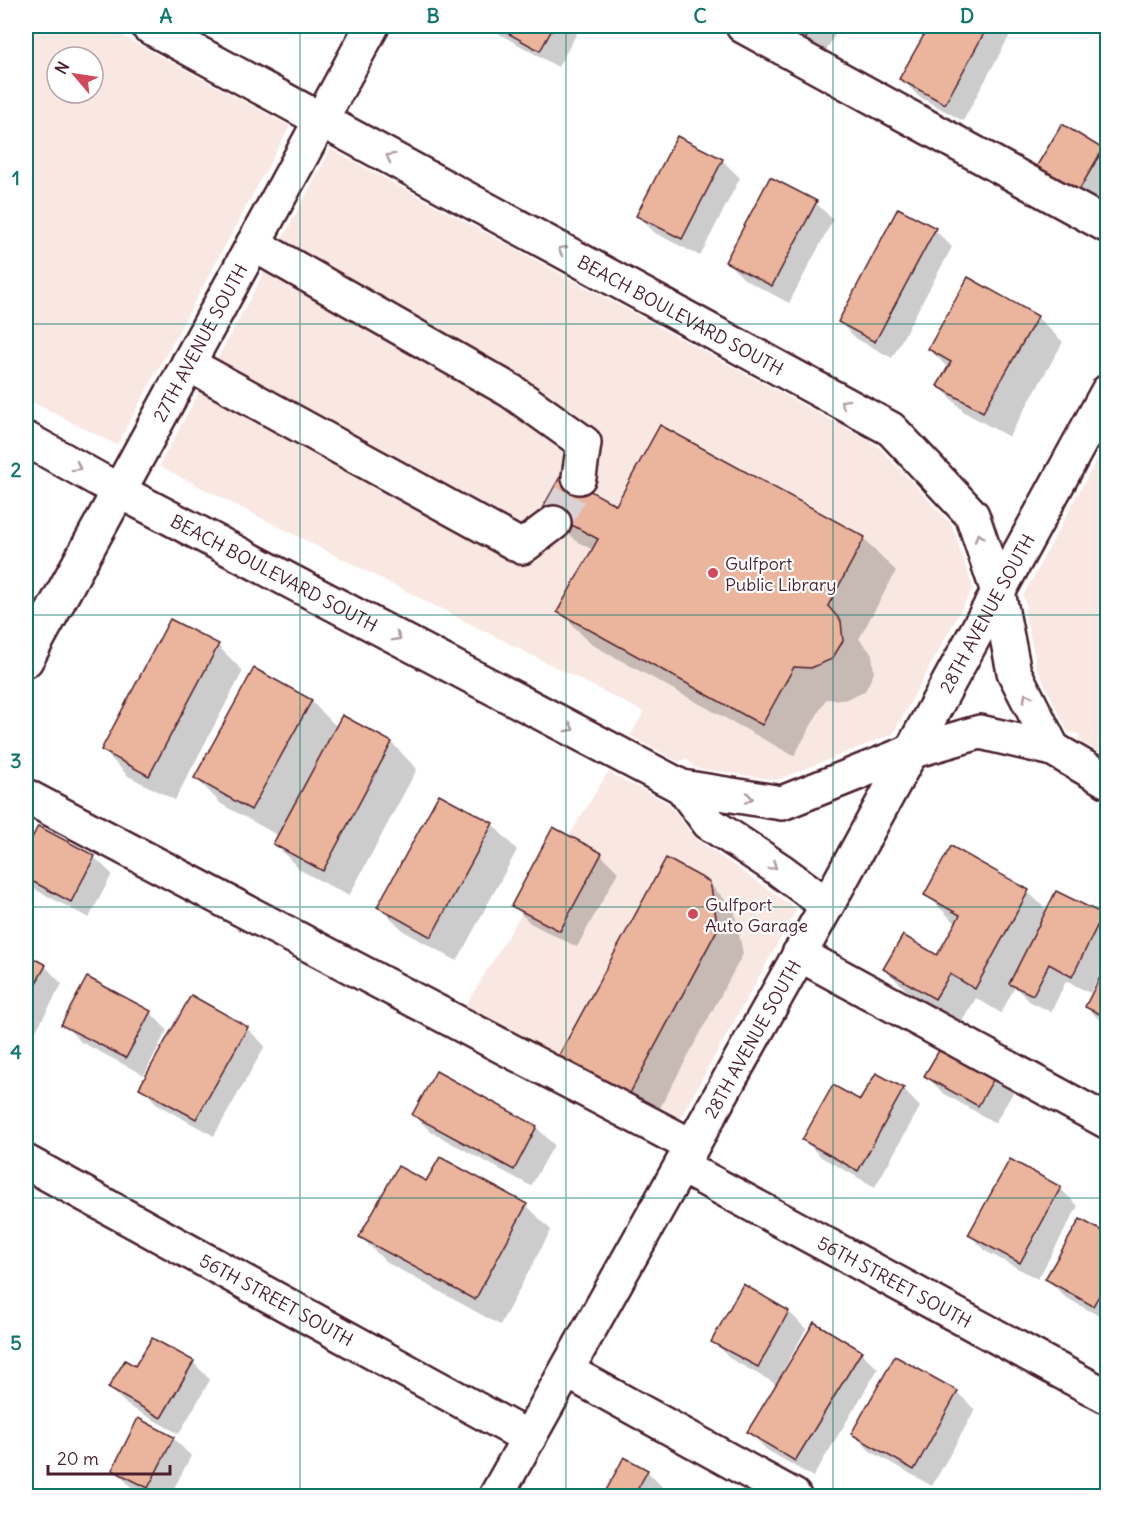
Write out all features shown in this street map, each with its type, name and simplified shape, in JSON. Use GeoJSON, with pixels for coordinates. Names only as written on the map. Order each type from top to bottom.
{"type":"FeatureCollection","features":[{"type":"Feature","properties":{"kind":"street","name":"BEACH BOULEVARD SOUTH"},"geometry":{"type":"LineString","coordinates":[[148,26],[891,429],[972,515],[998,592],[1014,672],[1053,749]]}},
{"type":"Feature","properties":{"kind":"street","name":"27TH AVENUE SOUTH"},"geometry":{"type":"LineString","coordinates":[[26,660],[372,26]]}},
{"type":"Feature","properties":{"kind":"street"},"geometry":{"type":"LineString","coordinates":[[742,26],[1107,226]]}},
{"type":"Feature","properties":{"kind":"street"},"geometry":{"type":"LineString","coordinates":[[253,244],[511,391],[584,443],[579,477]]}},
{"type":"Feature","properties":{"kind":"street"},"geometry":{"type":"LineString","coordinates":[[188,364],[522,547],[554,523]]}},
{"type":"Feature","properties":{"kind":"street","name":"28TH AVENUE SOUTH"},"geometry":{"type":"LineString","coordinates":[[496,1497],[827,905],[1107,391]]}},
{"type":"Feature","properties":{"kind":"street","name":"BEACH BOULEVARD SOUTH"},"geometry":{"type":"LineString","coordinates":[[26,439],[119,491],[682,788],[782,803],[910,752],[980,732],[1053,749],[1107,781]]}},
{"type":"Feature","properties":{"kind":"street","name":"BEACH BOULEVARD SOUTH"},"geometry":{"type":"LineString","coordinates":[[682,788],[709,823],[780,870],[827,905]]}},
{"type":"Feature","properties":{"kind":"street","name":"56TH STREET SOUTH"},"geometry":{"type":"LineString","coordinates":[[26,795],[687,1156],[1107,1397]]}},
{"type":"Feature","properties":{"kind":"street"},"geometry":{"type":"LineString","coordinates":[[799,954],[1107,1122]]}},
{"type":"Feature","properties":{"kind":"street","name":"56TH STREET SOUTH"},"geometry":{"type":"LineString","coordinates":[[26,1162],[529,1438]]}},
{"type":"Feature","properties":{"kind":"street"},"geometry":{"type":"LineString","coordinates":[[567,1371],[794,1497]]}},
{"type":"Feature","properties":{"kind":"shaded area"},"geometry":{"type":"Polygon","coordinates":[[[26,26],[104,26],[290,126],[117,445],[26,399],[26,26]]]}},
{"type":"Feature","properties":{"kind":"shaded area"},"geometry":{"type":"Polygon","coordinates":[[[331,149],[877,445],[952,525],[973,588],[893,734],[777,780],[694,768],[687,758],[679,762],[630,736],[644,712],[159,466],[331,149]]]}},
{"type":"Feature","properties":{"kind":"shaded area"},"geometry":{"type":"Polygon","coordinates":[[[1107,440],[1108,757],[1078,740],[1079,734],[1068,732],[1037,668],[1023,596],[1107,440]]]}},
{"type":"Feature","properties":{"kind":"shaded area"},"geometry":{"type":"Polygon","coordinates":[[[608,772],[668,803],[697,840],[797,909],[674,1129],[466,1005],[608,772]]]}},
{"type":"Feature","properties":{"kind":"building"},"geometry":{"type":"Polygon","coordinates":[[[495,26],[554,26],[540,51],[495,26]]]}},
{"type":"Feature","properties":{"kind":"building"},"geometry":{"type":"Polygon","coordinates":[[[762,26],[813,26],[801,47],[762,26]]]}},
{"type":"Feature","properties":{"kind":"building"},"geometry":{"type":"Polygon","coordinates":[[[929,26],[988,26],[945,104],[899,79],[929,26]]]}},
{"type":"Feature","properties":{"kind":"building"},"geometry":{"type":"Polygon","coordinates":[[[1062,124],[1103,149],[1075,197],[1033,172],[1062,124]]]}},
{"type":"Feature","properties":{"kind":"building"},"geometry":{"type":"Polygon","coordinates":[[[677,136],[723,159],[682,239],[636,216],[677,136]]]}},
{"type":"Feature","properties":{"kind":"building"},"geometry":{"type":"Polygon","coordinates":[[[770,177],[817,201],[772,286],[725,262],[770,177]]]}},
{"type":"Feature","properties":{"kind":"building"},"geometry":{"type":"Polygon","coordinates":[[[898,208],[936,228],[875,342],[838,322],[898,208]]]}},
{"type":"Feature","properties":{"kind":"building"},"geometry":{"type":"Polygon","coordinates":[[[968,277],[1038,316],[983,412],[937,386],[951,362],[928,349],[968,277]]]}},
{"type":"Feature","properties":{"kind":"building","name":"Gulfport Public Library"},"geometry":{"type":"Polygon","coordinates":[[[660,425],[865,537],[828,606],[841,621],[843,641],[832,659],[811,668],[794,667],[762,725],[557,612],[598,539],[542,509],[561,475],[616,505],[660,425]]]}},
{"type":"Feature","properties":{"kind":"building"},"geometry":{"type":"Polygon","coordinates":[[[170,619],[219,644],[149,776],[101,750],[170,619]]]}},
{"type":"Feature","properties":{"kind":"building"},"geometry":{"type":"Polygon","coordinates":[[[254,668],[312,700],[251,810],[194,778],[254,668]]]}},
{"type":"Feature","properties":{"kind":"building"},"geometry":{"type":"Polygon","coordinates":[[[342,715],[392,742],[323,871],[273,844],[342,715]]]}},
{"type":"Feature","properties":{"kind":"building"},"geometry":{"type":"Polygon","coordinates":[[[439,794],[493,823],[431,937],[377,907],[439,794]]]}},
{"type":"Feature","properties":{"kind":"building"},"geometry":{"type":"Polygon","coordinates":[[[38,826],[95,856],[71,902],[26,878],[26,850],[38,826]]]}},
{"type":"Feature","properties":{"kind":"building"},"geometry":{"type":"Polygon","coordinates":[[[553,827],[602,853],[560,931],[511,906],[553,827]]]}},
{"type":"Feature","properties":{"kind":"building"},"geometry":{"type":"Polygon","coordinates":[[[951,846],[1029,890],[975,989],[950,974],[935,999],[883,969],[903,935],[937,955],[960,915],[924,895],[951,846]]]}},
{"type":"Feature","properties":{"kind":"building"},"geometry":{"type":"Polygon","coordinates":[[[666,858],[710,882],[718,928],[629,1095],[558,1057],[666,858]]]}},
{"type":"Feature","properties":{"kind":"building"},"geometry":{"type":"Polygon","coordinates":[[[1056,891],[1103,914],[1072,977],[1049,964],[1033,995],[1009,984],[1056,891]]]}},
{"type":"Feature","properties":{"kind":"building"},"geometry":{"type":"Polygon","coordinates":[[[26,954],[46,965],[26,1001],[26,954]]]}},
{"type":"Feature","properties":{"kind":"building"},"geometry":{"type":"Polygon","coordinates":[[[1108,961],[1108,1018],[1085,1007],[1108,961]]]}},
{"type":"Feature","properties":{"kind":"building"},"geometry":{"type":"Polygon","coordinates":[[[87,977],[151,1011],[126,1058],[61,1025],[87,977]]]}},
{"type":"Feature","properties":{"kind":"building"},"geometry":{"type":"Polygon","coordinates":[[[191,995],[248,1027],[196,1119],[139,1088],[191,995]]]}},
{"type":"Feature","properties":{"kind":"building"},"geometry":{"type":"Polygon","coordinates":[[[944,1042],[997,1073],[978,1106],[924,1076],[944,1042]]]}},
{"type":"Feature","properties":{"kind":"building"},"geometry":{"type":"Polygon","coordinates":[[[436,1071],[537,1126],[514,1170],[412,1115],[436,1071]]]}},
{"type":"Feature","properties":{"kind":"building"},"geometry":{"type":"Polygon","coordinates":[[[876,1073],[904,1088],[858,1171],[802,1140],[833,1085],[860,1100],[876,1073]]]}},
{"type":"Feature","properties":{"kind":"building"},"geometry":{"type":"Polygon","coordinates":[[[440,1157],[527,1204],[475,1300],[359,1237],[398,1166],[426,1181],[440,1157]]]}},
{"type":"Feature","properties":{"kind":"building"},"geometry":{"type":"Polygon","coordinates":[[[1010,1159],[1061,1187],[1020,1263],[968,1235],[1010,1159]]]}},
{"type":"Feature","properties":{"kind":"building"},"geometry":{"type":"Polygon","coordinates":[[[1080,1219],[1108,1234],[1108,1280],[1093,1306],[1045,1279],[1080,1219]]]}},
{"type":"Feature","properties":{"kind":"building"},"geometry":{"type":"Polygon","coordinates":[[[743,1284],[789,1311],[758,1367],[711,1342],[743,1284]]]}},
{"type":"Feature","properties":{"kind":"building"},"geometry":{"type":"Polygon","coordinates":[[[814,1322],[862,1351],[795,1461],[747,1432],[814,1322]]]}},
{"type":"Feature","properties":{"kind":"building"},"geometry":{"type":"Polygon","coordinates":[[[152,1338],[194,1361],[161,1418],[108,1388],[125,1360],[135,1366],[152,1338]]]}},
{"type":"Feature","properties":{"kind":"building"},"geometry":{"type":"Polygon","coordinates":[[[895,1356],[958,1391],[914,1470],[851,1434],[895,1356]]]}},
{"type":"Feature","properties":{"kind":"building"},"geometry":{"type":"Polygon","coordinates":[[[138,1418],[174,1437],[148,1488],[112,1470],[138,1418]]]}},
{"type":"Feature","properties":{"kind":"building"},"geometry":{"type":"Polygon","coordinates":[[[624,1457],[648,1470],[635,1494],[640,1496],[603,1496],[624,1457]]]}},
{"type":"Feature","properties":{"kind":"tunnel"},"geometry":{"type":"LineString","coordinates":[[554,523],[579,477]]}},
{"type":"Feature","properties":{"kind":"place","name":"Gulfport Public Library"},"geometry":{"type":"Point","coordinates":[713,573]}},
{"type":"Feature","properties":{"kind":"place","name":"Gulfport Auto Garage"},"geometry":{"type":"Point","coordinates":[693,914]}}]}
